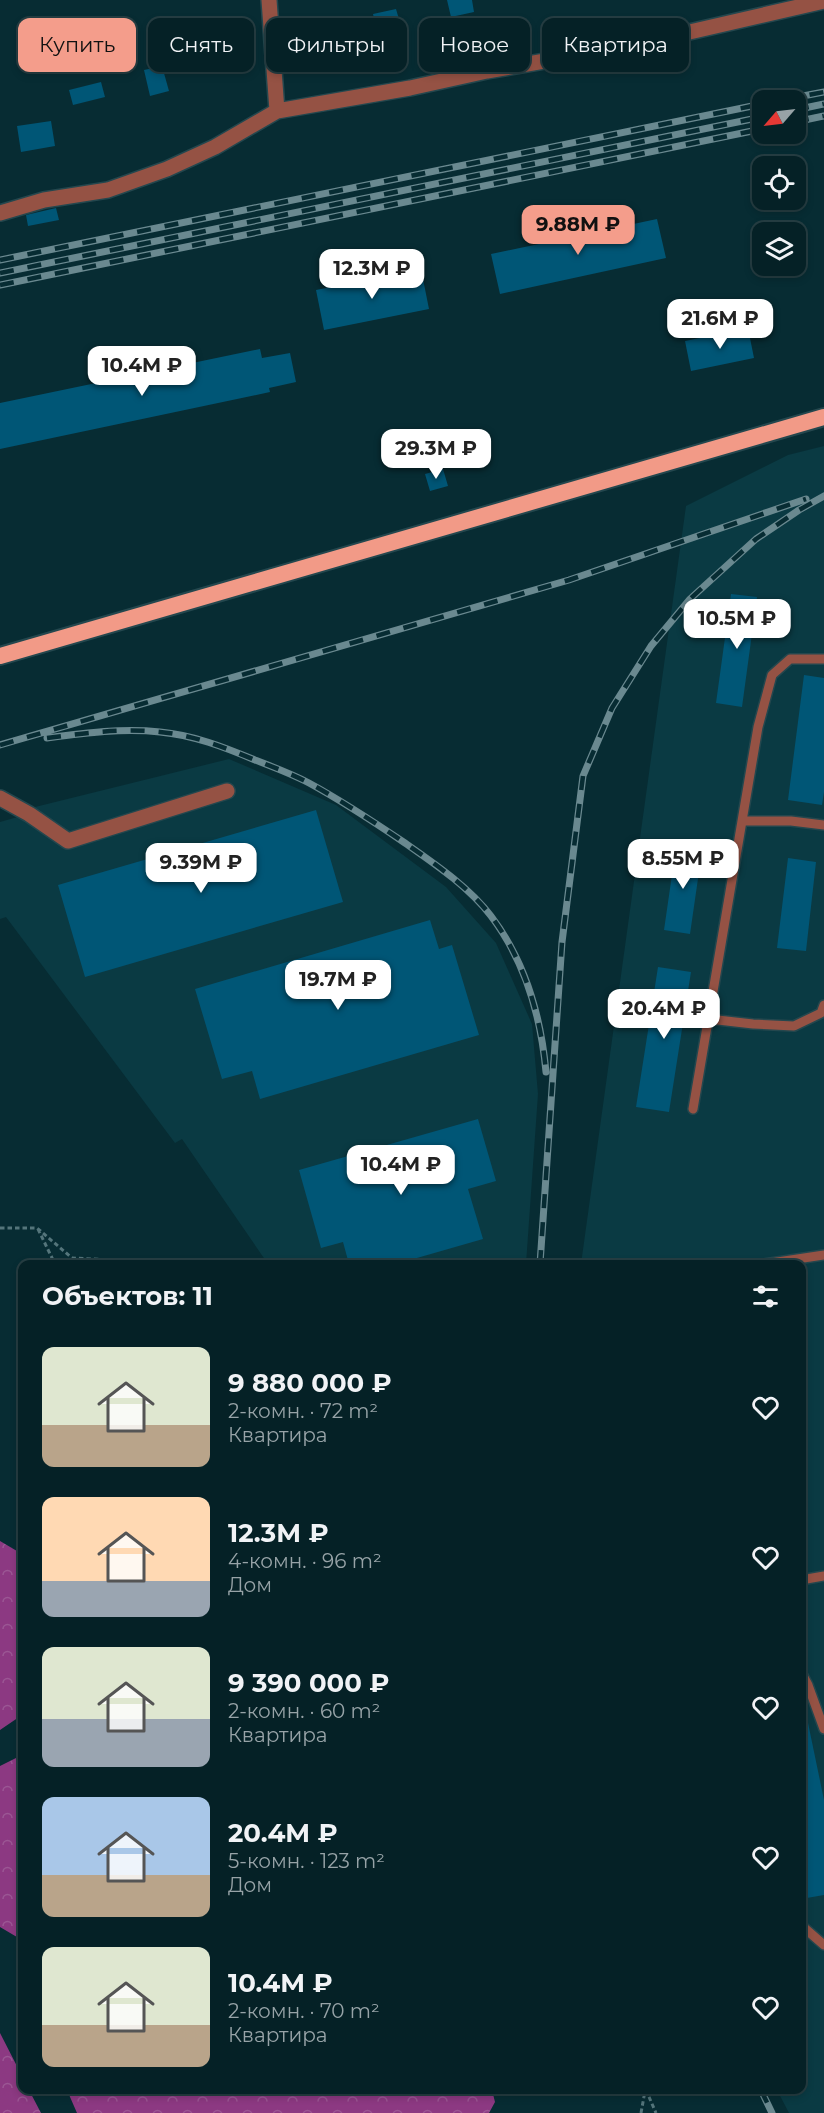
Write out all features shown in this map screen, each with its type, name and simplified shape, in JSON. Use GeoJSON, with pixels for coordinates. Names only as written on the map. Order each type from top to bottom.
{"type":"FeatureCollection","features":[{"type":"Feature","properties":{"kind":"highway"},"geometry":{"type":"LineString","coordinates":[[0,656],[824,417]]}},
{"type":"Feature","properties":{"kind":"street"},"geometry":{"type":"LineString","coordinates":[[269,0],[277,111]]}},
{"type":"Feature","properties":{"kind":"street"},"geometry":{"type":"LineString","coordinates":[[0,213],[44,200],[108,190],[168,169],[215,147],[277,111],[620,48],[824,1]]}},
{"type":"Feature","properties":{"kind":"street"},"geometry":{"type":"LineString","coordinates":[[0,798],[29,814],[68,841],[227,790]]}},
{"type":"Feature","properties":{"kind":"lane"},"geometry":{"type":"LineString","coordinates":[[693,1109],[758,727],[772,675],[790,659],[824,659]]}},
{"type":"Feature","properties":{"kind":"lane"},"geometry":{"type":"LineString","coordinates":[[742,821],[790,821],[824,825]]}},
{"type":"Feature","properties":{"kind":"lane"},"geometry":{"type":"LineString","coordinates":[[709,1019],[794,1026],[821,1013],[824,1005]]}},
{"type":"Feature","properties":{"kind":"lane"},"geometry":{"type":"LineString","coordinates":[[791,1260],[824,1255]]}},
{"type":"Feature","properties":{"kind":"lane"},"geometry":{"type":"LineString","coordinates":[[806,1579],[824,1576]]}},
{"type":"Feature","properties":{"kind":"lane"},"geometry":{"type":"LineString","coordinates":[[806,1681],[824,1729]]}},
{"type":"Feature","properties":{"kind":"lane"},"geometry":{"type":"LineString","coordinates":[[806,1929],[824,1945]]}},
{"type":"Feature","properties":{"kind":"path"},"geometry":{"type":"LineString","coordinates":[[0,1228],[37,1228],[72,1258],[115,1260]]}},
{"type":"Feature","properties":{"kind":"path"},"geometry":{"type":"LineString","coordinates":[[37,1228],[53,1260]]}},
{"type":"Feature","properties":{"kind":"path"},"geometry":{"type":"LineString","coordinates":[[641,2113],[645,2094]]}},
{"type":"Feature","properties":{"kind":"path"},"geometry":{"type":"LineString","coordinates":[[648,2094],[656,2113]]}},
{"type":"Feature","properties":{"kind":"shaded area"},"geometry":{"type":"Polygon","coordinates":[[[824,446],[824,2113],[789,2113],[779,2094],[806,2094],[806,1260],[582,1260],[686,506],[788,455],[824,446]]]}},
{"type":"Feature","properties":{"kind":"shaded area"},"geometry":{"type":"Polygon","coordinates":[[[229,759],[336,805],[446,887],[496,943],[532,1024],[538,1094],[526,1260],[265,1260],[182,1139],[175,1143],[6,917],[0,919],[0,822],[28,814],[27,809],[229,759]]]}},
{"type":"Feature","properties":{"kind":"green space"},"geometry":{"type":"Polygon","coordinates":[[[0,1541],[18,1552],[18,1718],[0,1730],[0,1541]]]}},
{"type":"Feature","properties":{"kind":"green space"},"geometry":{"type":"Polygon","coordinates":[[[18,1757],[18,1938],[0,1927],[0,1766],[18,1757]]]}},
{"type":"Feature","properties":{"kind":"green space"},"geometry":{"type":"Polygon","coordinates":[[[0,2033],[18,2068],[18,2094],[31,2094],[41,2113],[0,2113],[0,2033]]]}},
{"type":"Feature","properties":{"kind":"green space"},"geometry":{"type":"Polygon","coordinates":[[[69,2094],[493,2094],[495,2102],[489,2113],[77,2113],[69,2094]]]}},
{"type":"Feature","properties":{"kind":"building"},"geometry":{"type":"Polygon","coordinates":[[[447,0],[472,0],[474,12],[451,17],[447,0]]]}},
{"type":"Feature","properties":{"kind":"building"},"geometry":{"type":"Polygon","coordinates":[[[396,9],[399,18],[374,18],[373,14],[396,9]]]}},
{"type":"Feature","properties":{"kind":"building"},"geometry":{"type":"Polygon","coordinates":[[[144,70],[164,72],[169,91],[150,96],[144,70]]]}},
{"type":"Feature","properties":{"kind":"building"},"geometry":{"type":"Polygon","coordinates":[[[101,82],[105,97],[73,105],[69,90],[101,82]]]}},
{"type":"Feature","properties":{"kind":"building"},"geometry":{"type":"Polygon","coordinates":[[[51,121],[55,146],[21,152],[17,126],[51,121]]]}},
{"type":"Feature","properties":{"kind":"building"},"geometry":{"type":"Polygon","coordinates":[[[56,208],[59,220],[28,226],[26,215],[56,208]]]}},
{"type":"Feature","properties":{"kind":"building"},"geometry":{"type":"Polygon","coordinates":[[[657,219],[666,258],[500,294],[491,254],[657,219]]]}},
{"type":"Feature","properties":{"kind":"building"},"geometry":{"type":"Polygon","coordinates":[[[421,269],[429,309],[324,330],[316,290],[421,269]]]}},
{"type":"Feature","properties":{"kind":"building"},"geometry":{"type":"Polygon","coordinates":[[[748,328],[754,358],[691,371],[685,341],[748,328]]]}},
{"type":"Feature","properties":{"kind":"building"},"geometry":{"type":"Polygon","coordinates":[[[260,349],[262,358],[290,353],[296,382],[269,388],[270,392],[0,449],[0,403],[260,349]]]}},
{"type":"Feature","properties":{"kind":"building"},"geometry":{"type":"Polygon","coordinates":[[[443,469],[448,486],[430,491],[425,474],[443,469]]]}},
{"type":"Feature","properties":{"kind":"building"},"geometry":{"type":"Polygon","coordinates":[[[731,594],[757,597],[742,707],[716,703],[731,594]]]}},
{"type":"Feature","properties":{"kind":"building"},"geometry":{"type":"Polygon","coordinates":[[[804,675],[824,678],[822,805],[788,800],[804,675]]]}},
{"type":"Feature","properties":{"kind":"building"},"geometry":{"type":"Polygon","coordinates":[[[316,810],[343,902],[85,977],[58,885],[316,810]]]}},
{"type":"Feature","properties":{"kind":"building"},"geometry":{"type":"Polygon","coordinates":[[[676,847],[702,851],[690,934],[664,930],[676,847]]]}},
{"type":"Feature","properties":{"kind":"building"},"geometry":{"type":"Polygon","coordinates":[[[788,858],[816,862],[806,951],[777,948],[788,858]]]}},
{"type":"Feature","properties":{"kind":"building"},"geometry":{"type":"Polygon","coordinates":[[[430,920],[439,949],[452,945],[479,1035],[260,1099],[252,1071],[222,1079],[195,989],[430,920]]]}},
{"type":"Feature","properties":{"kind":"building"},"geometry":{"type":"Polygon","coordinates":[[[658,967],[691,972],[669,1112],[636,1107],[658,967]]]}},
{"type":"Feature","properties":{"kind":"building"},"geometry":{"type":"Polygon","coordinates":[[[478,1119],[496,1181],[468,1189],[483,1239],[410,1260],[348,1260],[343,1242],[321,1248],[299,1170],[478,1119]]]}},
{"type":"Feature","properties":{"kind":"building"},"geometry":{"type":"Polygon","coordinates":[[[806,1718],[824,1800],[824,1895],[806,1898],[806,1718]]]}},
{"type":"Feature","properties":{"kind":"railway"},"geometry":{"type":"LineString","coordinates":[[806,95],[824,92]]}},
{"type":"Feature","properties":{"kind":"railway"},"geometry":{"type":"LineString","coordinates":[[806,108],[824,104]]}},
{"type":"Feature","properties":{"kind":"railway"},"geometry":{"type":"LineString","coordinates":[[0,260],[752,106]]}},
{"type":"Feature","properties":{"kind":"railway"},"geometry":{"type":"LineString","coordinates":[[806,120],[824,116]]}},
{"type":"Feature","properties":{"kind":"railway"},"geometry":{"type":"LineString","coordinates":[[0,273],[752,119]]}},
{"type":"Feature","properties":{"kind":"railway"},"geometry":{"type":"LineString","coordinates":[[0,285],[752,131]]}},
{"type":"Feature","properties":{"kind":"railway"},"geometry":{"type":"LineString","coordinates":[[540,1260],[562,942],[583,776],[612,708],[651,646],[690,599],[756,539],[824,496]]}},
{"type":"Feature","properties":{"kind":"railway"},"geometry":{"type":"LineString","coordinates":[[0,745],[569,580],[806,499]]}},
{"type":"Feature","properties":{"kind":"railway"},"geometry":{"type":"LineString","coordinates":[[47,738],[89,733],[146,731],[196,739],[303,780],[346,804],[393,835],[462,886],[482,905],[503,933],[529,990],[540,1031],[546,1072]]}},
{"type":"Feature","properties":{"kind":"railway"},"geometry":{"type":"LineString","coordinates":[[763,2094],[772,2113]]}}]}
